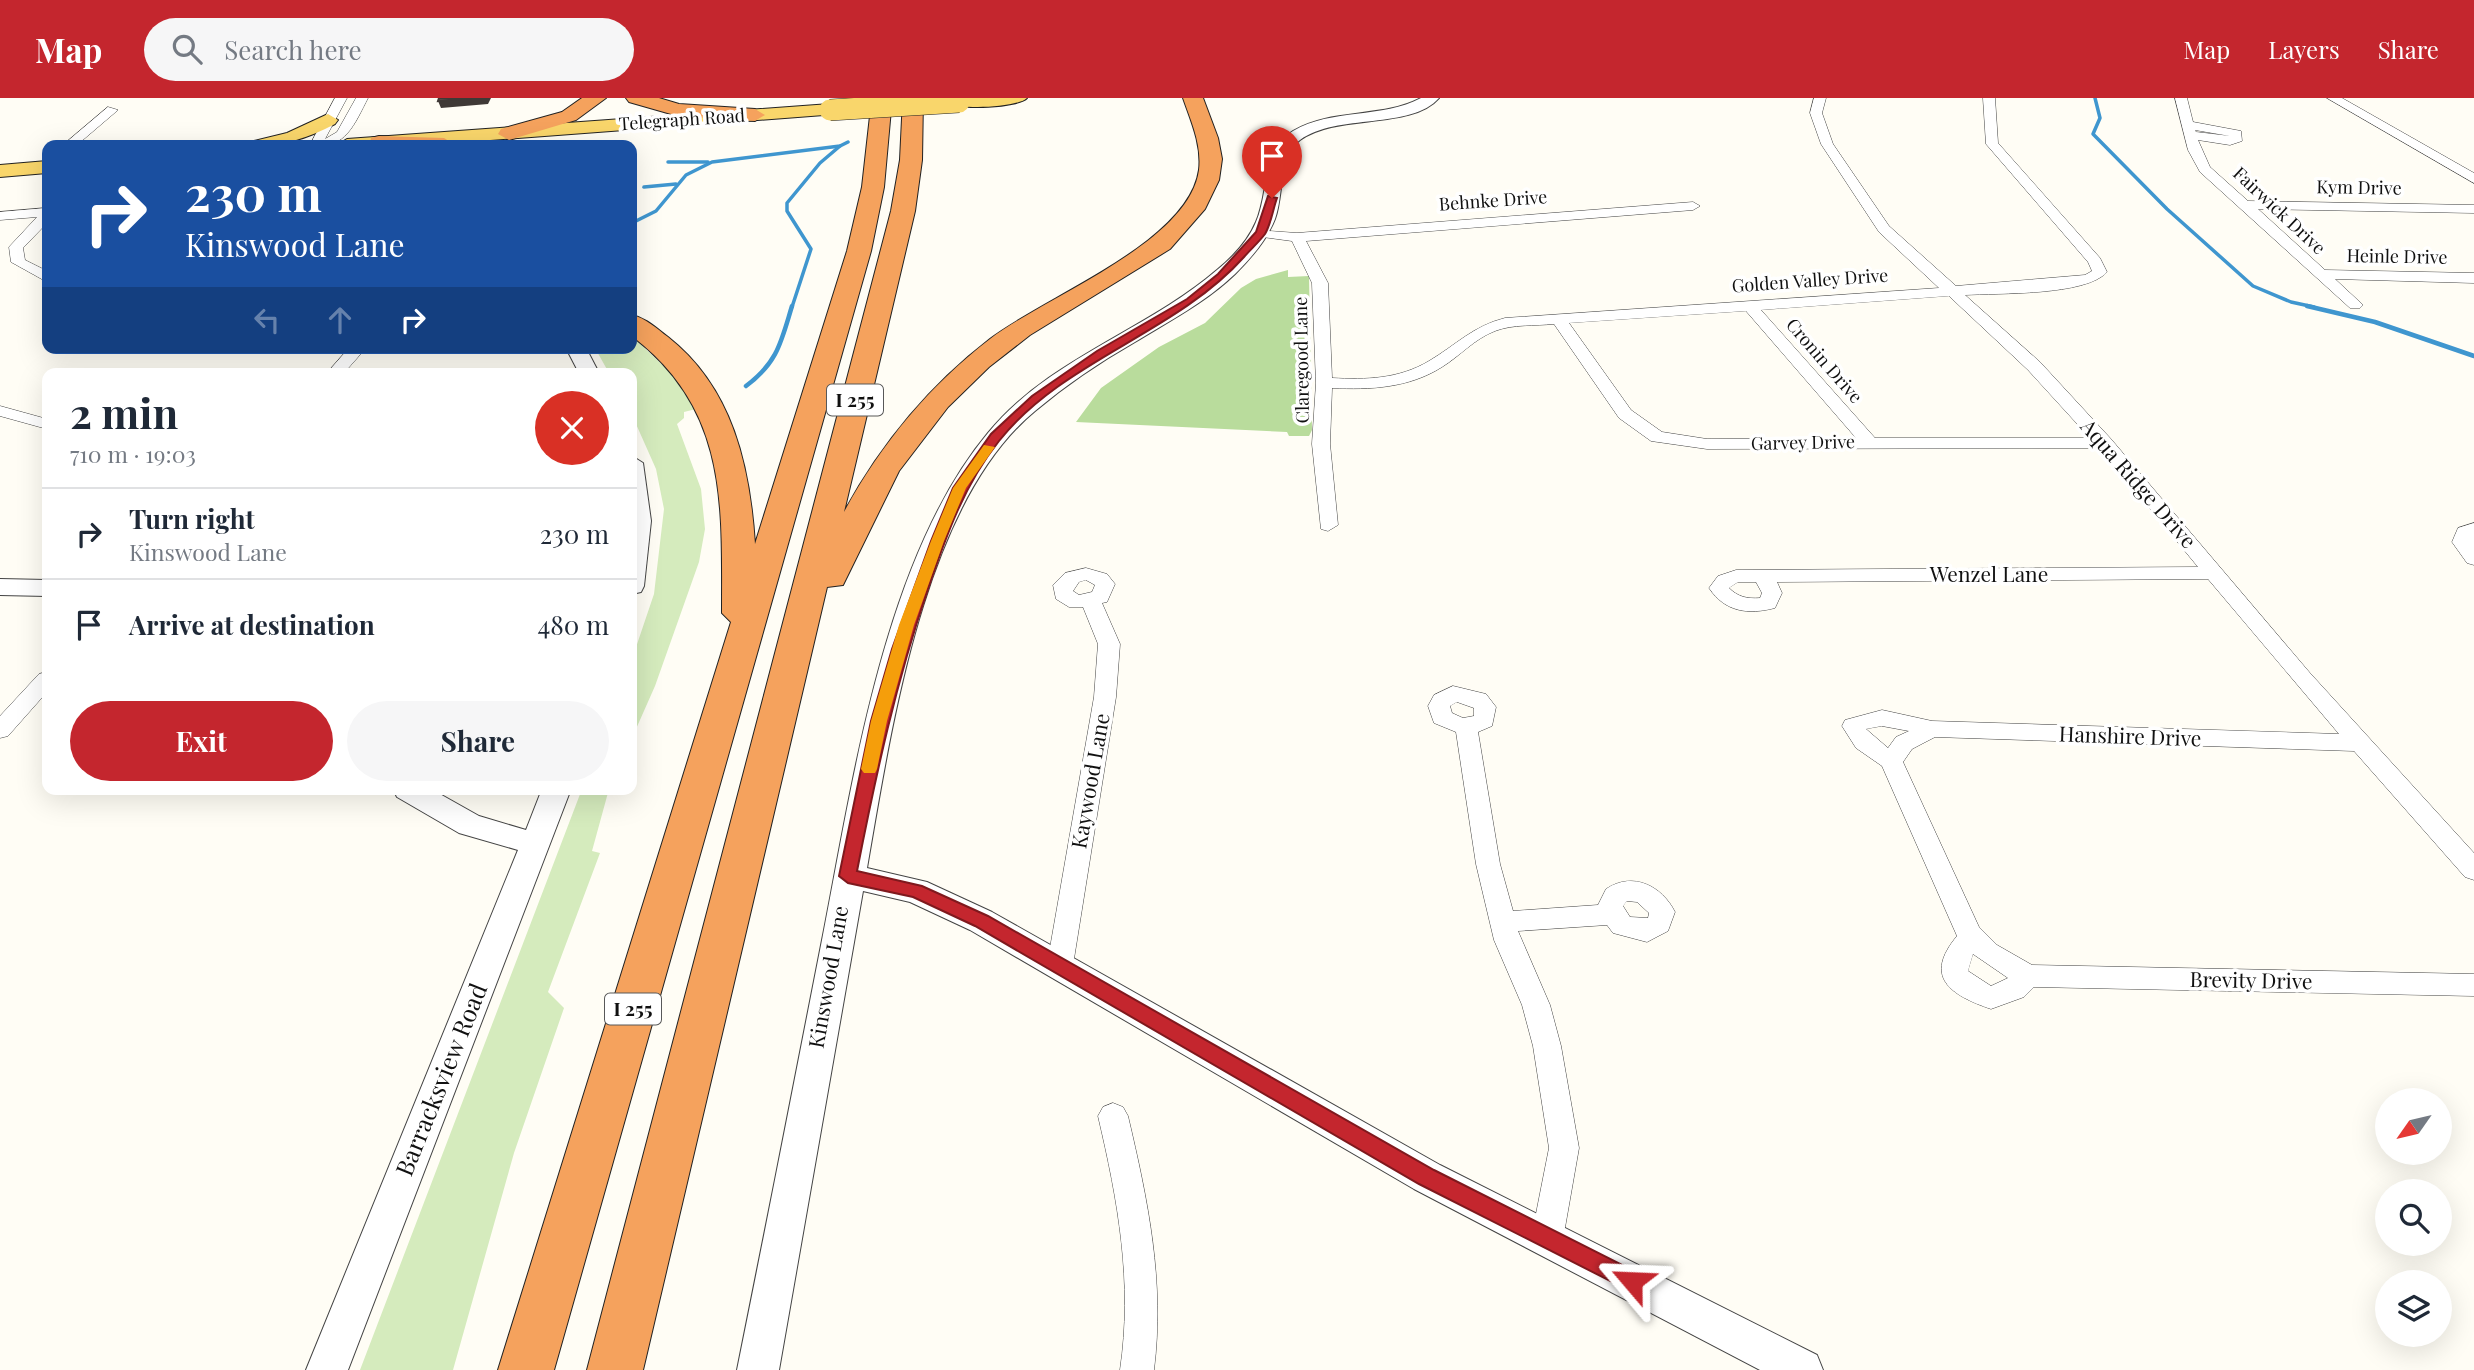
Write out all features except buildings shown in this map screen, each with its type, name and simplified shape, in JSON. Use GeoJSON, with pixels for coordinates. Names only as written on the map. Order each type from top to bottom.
{"type":"FeatureCollection","features":[{"type":"Feature","properties":{"kind":"highway"},"geometry":{"type":"LineString","coordinates":[[593,127],[591,119],[597,98]]}},
{"type":"Feature","properties":{"kind":"highway"},"geometry":{"type":"LineString","coordinates":[[509,134],[569,116],[597,98]]}},
{"type":"Feature","properties":{"kind":"highway"},"geometry":{"type":"LineString","coordinates":[[636,98],[678,110],[755,115]]}},
{"type":"Feature","properties":{"kind":"highway","name":"I 255"},"geometry":{"type":"LineString","coordinates":[[615,1370],[784,700],[824,525],[903,211],[911,160],[913,98]]}},
{"type":"Feature","properties":{"kind":"highway","name":"I 255"},"geometry":{"type":"LineString","coordinates":[[526,1370],[859,251],[873,187],[881,100]]}},
{"type":"Feature","properties":{"kind":"highway"},"geometry":{"type":"LineString","coordinates":[[784,700],[855,519],[869,491],[904,438],[960,378],[1004,341],[1046,312],[1137,260],[1180,224],[1197,203],[1209,178],[1210,154],[1203,104]]}},
{"type":"Feature","properties":{"kind":"highway"},"geometry":{"type":"LineString","coordinates":[[637,327],[681,364],[703,393],[723,434],[732,465],[737,502],[741,648]]}},
{"type":"Feature","properties":{"kind":"main road","name":"Telegraph Road"},"geometry":{"type":"LineString","coordinates":[[454,140],[593,127],[1018,98]]}},
{"type":"Feature","properties":{"kind":"main road"},"geometry":{"type":"LineString","coordinates":[[282,140],[294,137],[328,120]]}},
{"type":"Feature","properties":{"kind":"main road","name":"Telegraph Road"},"geometry":{"type":"LineString","coordinates":[[349,120],[369,130],[424,140]]}},
{"type":"Feature","properties":{"kind":"main road"},"geometry":{"type":"LineString","coordinates":[[0,171],[42,167]]}},
{"type":"Feature","properties":{"kind":"street"},"geometry":{"type":"LineString","coordinates":[[320,140],[318,137],[341,98]]}},
{"type":"Feature","properties":{"kind":"street"},"geometry":{"type":"LineString","coordinates":[[331,140],[341,134],[362,98]]}},
{"type":"Feature","properties":{"kind":"street","name":"Kinswood Lane"},"geometry":{"type":"LineString","coordinates":[[758,1370],[879,721],[937,541],[960,488],[996,437],[1037,399],[1101,354],[1191,301],[1229,269],[1260,233],[1271,203],[1279,160],[1287,143],[1295,136],[1332,121],[1416,106],[1432,98]]}},
{"type":"Feature","properties":{"kind":"street","name":"Aqua Ridge Drive"},"geometry":{"type":"LineString","coordinates":[[1820,98],[1816,113],[1827,144],[1884,229],[2034,366],[2105,443],[2360,743],[2474,870]]}},
{"type":"Feature","properties":{"kind":"street","name":"Golden Valley Drive"},"geometry":{"type":"LineString","coordinates":[[1324,383],[1370,385],[1396,381],[1437,363],[1466,337],[1482,328],[1506,323],[2070,283],[2100,272],[2095,261],[1992,144],[1989,135],[1989,98]]}},
{"type":"Feature","properties":{"kind":"street","name":"Fairwick Drive"},"geometry":{"type":"LineString","coordinates":[[2181,98],[2189,130],[2205,169],[2355,305]]}},
{"type":"Feature","properties":{"kind":"street"},"geometry":{"type":"LineString","coordinates":[[2333,98],[2474,179]]}},
{"type":"Feature","properties":{"kind":"street"},"geometry":{"type":"LineString","coordinates":[[75,140],[112,110]]}},
{"type":"Feature","properties":{"kind":"street","name":"Kym Drive"},"geometry":{"type":"LineString","coordinates":[[2243,205],[2474,209]]}},
{"type":"Feature","properties":{"kind":"street","name":"Behnke Drive"},"geometry":{"type":"LineString","coordinates":[[1297,237],[1693,206]]}},
{"type":"Feature","properties":{"kind":"street"},"geometry":{"type":"LineString","coordinates":[[0,216],[42,214]]}},
{"type":"Feature","properties":{"kind":"street"},"geometry":{"type":"LineString","coordinates":[[42,219],[16,247],[18,262],[42,274]]}},
{"type":"Feature","properties":{"kind":"street"},"geometry":{"type":"LineString","coordinates":[[1260,233],[1297,237]]}},
{"type":"Feature","properties":{"kind":"street","name":"Claregood Lane"},"geometry":{"type":"LineString","coordinates":[[1297,237],[1320,283],[1324,383],[1321,444],[1328,525]]}},
{"type":"Feature","properties":{"kind":"street","name":"Heinle Drive"},"geometry":{"type":"LineString","coordinates":[[2320,274],[2474,278]]}},
{"type":"Feature","properties":{"kind":"street","name":"Cronin Drive"},"geometry":{"type":"LineString","coordinates":[[1749,305],[1870,443]]}},
{"type":"Feature","properties":{"kind":"street","name":"Garvey Drive"},"geometry":{"type":"LineString","coordinates":[[1559,320],[1625,414],[1657,437],[1707,444],[2105,443]]}},
{"type":"Feature","properties":{"kind":"street"},"geometry":{"type":"LineString","coordinates":[[340,368],[352,354]]}},
{"type":"Feature","properties":{"kind":"street"},"geometry":{"type":"LineString","coordinates":[[0,411],[42,423]]}},
{"type":"Feature","properties":{"kind":"street"},"geometry":{"type":"LineString","coordinates":[[637,504],[637,540]]}},
{"type":"Feature","properties":{"kind":"street"},"geometry":{"type":"LineString","coordinates":[[2469,530],[2462,542],[2474,559]]}},
{"type":"Feature","properties":{"kind":"street","name":"Wenzel Lane"},"geometry":{"type":"LineString","coordinates":[[1764,577],[2214,573]]}},
{"type":"Feature","properties":{"kind":"street"},"geometry":{"type":"LineString","coordinates":[[0,587],[42,588]]}},
{"type":"Feature","properties":{"kind":"street","name":"Kaywood Lane"},"geometry":{"type":"LineString","coordinates":[[1060,965],[1105,697],[1109,644],[1091,601]]}},
{"type":"Feature","properties":{"kind":"street"},"geometry":{"type":"LineString","coordinates":[[0,730],[42,684]]}},
{"type":"Feature","properties":{"kind":"street","name":"Brevity Drive"},"geometry":{"type":"LineString","coordinates":[[1932,729],[1887,717],[1870,717],[1853,726],[1866,743],[1897,752],[1971,937],[1988,953],[2028,976],[2474,985]]}},
{"type":"Feature","properties":{"kind":"street"},"geometry":{"type":"LineString","coordinates":[[1466,726],[1488,864],[1505,922],[1507,940],[1536,1005],[1547,1046],[1564,1148],[1547,1239]]}},
{"type":"Feature","properties":{"kind":"street","name":"Hanshire Drive"},"geometry":{"type":"LineString","coordinates":[[1897,752],[1932,729],[2360,743]]}},
{"type":"Feature","properties":{"kind":"street"},"geometry":{"type":"LineString","coordinates":[[418,795],[470,825],[536,844]]}},
{"type":"Feature","properties":{"kind":"street","name":"Barracksview Road"},"geometry":{"type":"LineString","coordinates":[[327,1370],[555,795]]}},
{"type":"Feature","properties":{"kind":"street"},"geometry":{"type":"LineString","coordinates":[[848,876],[916,891],[981,921],[1427,1177],[1802,1370]]}},
{"type":"Feature","properties":{"kind":"street"},"geometry":{"type":"LineString","coordinates":[[1505,922],[1612,914]]}},
{"type":"Feature","properties":{"kind":"street"},"geometry":{"type":"LineString","coordinates":[[1971,937],[1956,957],[1954,975],[1970,989],[1991,998],[2014,989],[2028,976]]}},
{"type":"Feature","properties":{"kind":"street"},"geometry":{"type":"LineString","coordinates":[[1113,1116],[1139,1232],[1143,1335],[1137,1370]]}},
{"type":"Feature","properties":{"kind":"green space"},"geometry":{"type":"Polygon","coordinates":[[[1288,270],[1288,277],[1309,276],[1312,430],[1309,436],[1289,436],[1287,432],[1076,422],[1101,388],[1159,347],[1205,323],[1241,288],[1256,279],[1288,270]]]}},
{"type":"Feature","properties":{"kind":"green space"},"geometry":{"type":"Polygon","coordinates":[[[637,341],[674,376],[696,409],[684,412],[684,418],[677,424],[701,489],[705,529],[699,562],[655,686],[637,727],[637,644],[654,594],[664,509],[656,469],[637,426],[637,368],[606,368],[598,354],[637,354],[637,341]]]}},
{"type":"Feature","properties":{"kind":"green space"},"geometry":{"type":"Polygon","coordinates":[[[580,795],[607,795],[592,851],[600,853],[548,992],[564,1008],[514,1153],[453,1370],[360,1370],[580,795]]]}},
{"type":"Feature","properties":{"kind":"waterway"},"geometry":{"type":"LineString","coordinates":[[2095,98],[2100,118],[2093,134],[2167,209],[2253,286],[2291,302],[2314,307]]}},
{"type":"Feature","properties":{"kind":"waterway"},"geometry":{"type":"LineString","coordinates":[[840,146],[848,142]]}},
{"type":"Feature","properties":{"kind":"waterway"},"geometry":{"type":"LineString","coordinates":[[637,220],[656,211],[686,175],[712,162],[840,146]]}},
{"type":"Feature","properties":{"kind":"waterway"},"geometry":{"type":"LineString","coordinates":[[792,307],[811,249],[787,211],[787,203],[820,163],[840,146]]}},
{"type":"Feature","properties":{"kind":"waterway"},"geometry":{"type":"LineString","coordinates":[[668,162],[708,162]]}},
{"type":"Feature","properties":{"kind":"waterway"},"geometry":{"type":"LineString","coordinates":[[644,187],[676,184]]}},
{"type":"Feature","properties":{"kind":"waterway"},"geometry":{"type":"LineString","coordinates":[[746,386],[772,360],[792,306]]}},
{"type":"Feature","properties":{"kind":"waterway"},"geometry":{"type":"LineString","coordinates":[[2307,306],[2375,322],[2474,356]]}},
{"type":"Feature","properties":{"kind":"slow traffic"},"geometry":{"type":"LineString","coordinates":[[869,769],[879,721],[907,625],[937,541],[960,488],[988,447]]}},
{"type":"Feature","properties":{"kind":"route"},"geometry":{"type":"LineString","coordinates":[[1272,198],[1260,233],[1244,254],[1221,276],[1191,301],[1101,354],[1037,399],[996,437],[960,488],[937,541],[907,625],[879,721],[848,876],[916,891],[981,921],[1427,1177],[1632,1281]]}}]}
